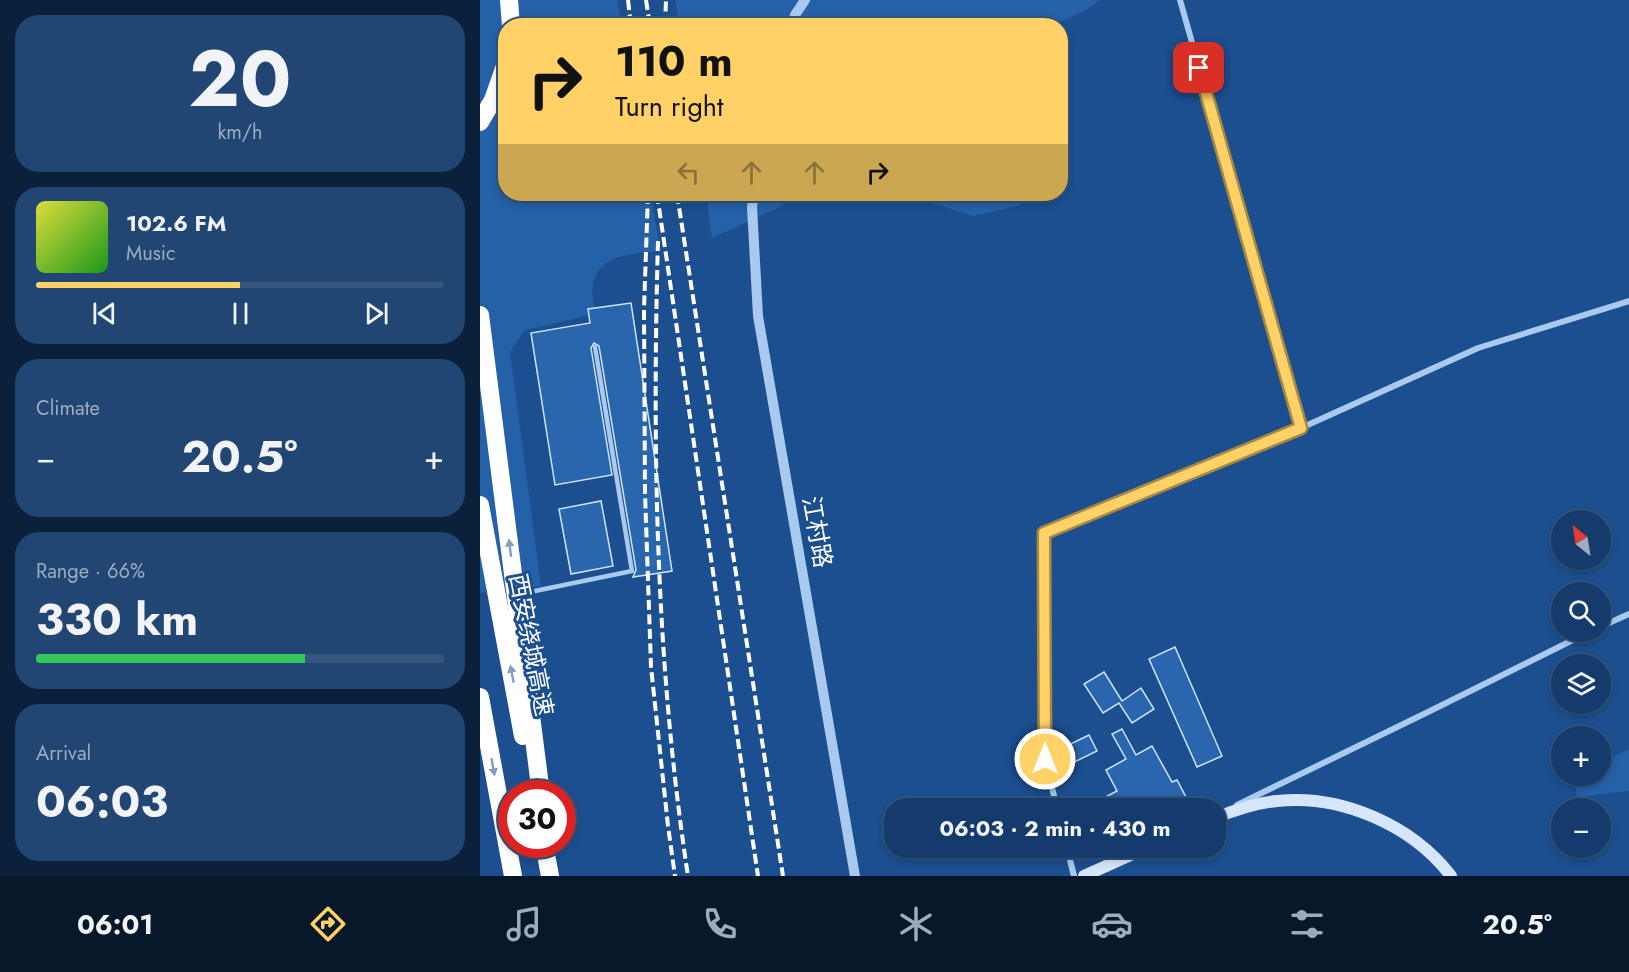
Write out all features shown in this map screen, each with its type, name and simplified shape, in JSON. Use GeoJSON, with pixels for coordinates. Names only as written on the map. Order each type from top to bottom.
{"type":"FeatureCollection","features":[{"type":"Feature","properties":{"kind":"highway"},"geometry":{"type":"LineString","coordinates":[[509,0],[510,18]]}},
{"type":"Feature","properties":{"kind":"highway"},"geometry":{"type":"LineString","coordinates":[[480,122],[493,100],[498,86]]}},
{"type":"Feature","properties":{"kind":"highway"},"geometry":{"type":"LineString","coordinates":[[480,315],[539,780]]}},
{"type":"Feature","properties":{"kind":"highway","name":"西安绕城高速"},"geometry":{"type":"LineString","coordinates":[[480,504],[531,780]]}},
{"type":"Feature","properties":{"kind":"highway"},"geometry":{"type":"LineString","coordinates":[[480,697],[513,876]]}},
{"type":"Feature","properties":{"kind":"highway"},"geometry":{"type":"LineString","coordinates":[[547,858],[550,876]]}},
{"type":"Feature","properties":{"kind":"main road"},"geometry":{"type":"LineString","coordinates":[[1226,813],[1276,801],[1311,801],[1348,808],[1385,822],[1402,832],[1432,855],[1451,876]]}},
{"type":"Feature","properties":{"kind":"main road"},"geometry":{"type":"LineString","coordinates":[[1084,876],[1124,858]]}},
{"type":"Feature","properties":{"kind":"street"},"geometry":{"type":"LineString","coordinates":[[794,18],[805,0]]}},
{"type":"Feature","properties":{"kind":"street"},"geometry":{"type":"LineString","coordinates":[[1180,0],[1301,428]]}},
{"type":"Feature","properties":{"kind":"street","name":"江村路"},"geometry":{"type":"LineString","coordinates":[[753,201],[758,316],[855,876]]}},
{"type":"Feature","properties":{"kind":"street"},"geometry":{"type":"LineString","coordinates":[[1055,798],[1045,759],[1044,533],[1301,428],[1478,348],[1629,301]]}},
{"type":"Feature","properties":{"kind":"street"},"geometry":{"type":"LineString","coordinates":[[1611,622],[1629,615]]}},
{"type":"Feature","properties":{"kind":"street"},"geometry":{"type":"LineString","coordinates":[[1226,812],[1569,642]]}},
{"type":"Feature","properties":{"kind":"street"},"geometry":{"type":"LineString","coordinates":[[1070,858],[1074,876]]}},
{"type":"Feature","properties":{"kind":"lane"},"geometry":{"type":"LineString","coordinates":[[530,592],[632,571],[595,347]]}},
{"type":"Feature","properties":{"kind":"shaded area"},"geometry":{"type":"Polygon","coordinates":[[[480,0],[617,0],[621,18],[498,18],[498,201],[652,201],[660,251],[619,257],[610,261],[596,274],[593,285],[596,314],[525,330],[510,352],[541,586],[480,593],[480,0]]]}},
{"type":"Feature","properties":{"kind":"shaded area"},"geometry":{"type":"Polygon","coordinates":[[[675,0],[1100,0],[1068,18],[679,18],[675,0]]]}},
{"type":"Feature","properties":{"kind":"shaded area"},"geometry":{"type":"Polygon","coordinates":[[[707,201],[783,201],[784,205],[712,238],[707,201]]]}},
{"type":"Feature","properties":{"kind":"shaded area"},"geometry":{"type":"Polygon","coordinates":[[[927,201],[1025,201],[1017,206],[973,216],[927,201]]]}},
{"type":"Feature","properties":{"kind":"shaded area"},"geometry":{"type":"Polygon","coordinates":[[[1629,749],[1629,791],[1577,797],[1575,786],[1611,786],[1611,758],[1629,749]]]}},
{"type":"Feature","properties":{"kind":"building"},"geometry":{"type":"Polygon","coordinates":[[[631,303],[672,571],[633,577],[636,570],[599,346],[594,343],[591,348],[612,475],[555,485],[531,333],[590,323],[588,309],[631,303]]]}},
{"type":"Feature","properties":{"kind":"building"},"geometry":{"type":"Polygon","coordinates":[[[601,501],[613,566],[571,574],[559,509],[601,501]]]}},
{"type":"Feature","properties":{"kind":"building"},"geometry":{"type":"Polygon","coordinates":[[[1175,647],[1222,756],[1197,767],[1149,659],[1175,647]]]}},
{"type":"Feature","properties":{"kind":"building"},"geometry":{"type":"Polygon","coordinates":[[[1104,672],[1122,701],[1141,688],[1154,709],[1132,723],[1119,703],[1103,713],[1084,684],[1104,672]]]}},
{"type":"Feature","properties":{"kind":"building"},"geometry":{"type":"Polygon","coordinates":[[[1122,729],[1136,755],[1152,746],[1172,782],[1177,780],[1186,798],[1104,798],[1117,791],[1106,770],[1126,759],[1112,734],[1122,729]]]}},
{"type":"Feature","properties":{"kind":"building"},"geometry":{"type":"Polygon","coordinates":[[[1089,735],[1097,751],[1054,772],[1050,754],[1089,735]]]}},
{"type":"Feature","properties":{"kind":"railway"},"geometry":{"type":"LineString","coordinates":[[628,0],[630,18]]}},
{"type":"Feature","properties":{"kind":"railway"},"geometry":{"type":"LineString","coordinates":[[646,0],[649,18]]}},
{"type":"Feature","properties":{"kind":"railway"},"geometry":{"type":"LineString","coordinates":[[665,18],[666,0]]}},
{"type":"Feature","properties":{"kind":"railway"},"geometry":{"type":"LineString","coordinates":[[648,201],[644,309],[645,493],[651,667],[675,876]]}},
{"type":"Feature","properties":{"kind":"railway"},"geometry":{"type":"LineString","coordinates":[[658,201],[758,876]]}},
{"type":"Feature","properties":{"kind":"railway"},"geometry":{"type":"LineString","coordinates":[[678,201],[783,876]]}},
{"type":"Feature","properties":{"kind":"railway"},"geometry":{"type":"LineString","coordinates":[[658,241],[656,480],[659,560],[669,718],[688,876]]}},
{"type":"Feature","properties":{"kind":"route"},"geometry":{"type":"LineString","coordinates":[[1045,759],[1044,533],[1301,428],[1199,68]]}}]}
